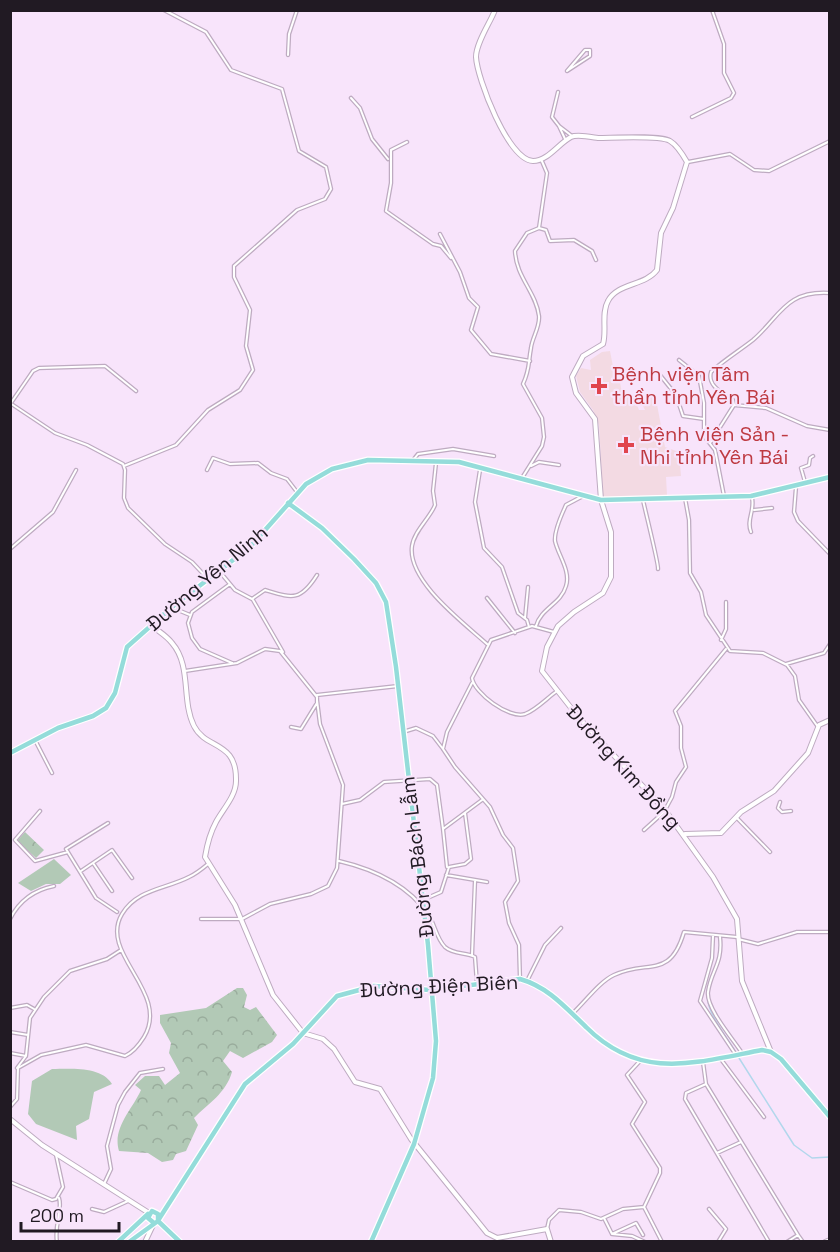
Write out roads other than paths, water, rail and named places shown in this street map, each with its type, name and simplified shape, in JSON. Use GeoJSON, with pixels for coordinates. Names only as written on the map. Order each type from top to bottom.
{"type":"FeatureCollection","features":[{"type":"Feature","properties":{"kind":"main road","name":"Đường Yên Ninh"},"geometry":{"type":"LineString","coordinates":[[10,753],[58,728],[93,716],[105,708],[114,693],[127,647],[172,607],[250,548],[297,492],[322,474],[358,462],[459,462],[601,500],[751,496],[830,477]]}},
{"type":"Feature","properties":{"kind":"main road","name":"Đường Bách Lẫm"},"geometry":{"type":"LineString","coordinates":[[288,503],[322,528],[376,583],[386,602],[398,686],[433,990],[436,1041],[433,1078],[414,1144],[371,1242]]}},
{"type":"Feature","properties":{"kind":"main road","name":"Đường Điện Biên"},"geometry":{"type":"LineString","coordinates":[[157,1221],[245,1084],[293,1044],[329,1002],[352,990],[374,986],[433,990],[520,979],[554,995],[598,1040],[640,1061],[653,1064],[703,1062],[762,1050],[771,1052]]}},
{"type":"Feature","properties":{"kind":"main road"},"geometry":{"type":"LineString","coordinates":[[771,1052],[781,1059],[830,1117]]}},
{"type":"Feature","properties":{"kind":"main road"},"geometry":{"type":"LineString","coordinates":[[118,1242],[150,1213],[165,1206]]}},
{"type":"Feature","properties":{"kind":"main road"},"geometry":{"type":"LineString","coordinates":[[150,1213],[149,1221],[157,1221],[180,1242]]}},
{"type":"Feature","properties":{"kind":"main road"},"geometry":{"type":"LineString","coordinates":[[129,1242],[157,1221],[158,1213],[150,1213]]}},
{"type":"Feature","properties":{"kind":"street"},"geometry":{"type":"LineString","coordinates":[[124,466],[176,445],[208,410],[242,388],[253,368],[246,346],[250,312],[233,274],[234,267],[297,210],[325,199],[331,189],[326,167],[299,151],[282,89],[231,70],[206,32],[164,10]]}},
{"type":"Feature","properties":{"kind":"street"},"geometry":{"type":"LineString","coordinates":[[288,55],[289,34],[297,10]]}},
{"type":"Feature","properties":{"kind":"street"},"geometry":{"type":"LineString","coordinates":[[495,10],[476,54],[486,94],[513,147],[528,160],[541,159],[572,136]]}},
{"type":"Feature","properties":{"kind":"street"},"geometry":{"type":"LineString","coordinates":[[692,117],[731,98],[734,93],[724,73],[724,44],[712,10]]}},
{"type":"Feature","properties":{"kind":"street"},"geometry":{"type":"LineString","coordinates":[[590,50],[588,58],[567,71],[580,53],[590,50]]}},
{"type":"Feature","properties":{"kind":"street"},"geometry":{"type":"LineString","coordinates":[[558,92],[552,117],[566,141]]}},
{"type":"Feature","properties":{"kind":"street"},"geometry":{"type":"LineString","coordinates":[[351,98],[360,108],[372,139],[389,160]]}},
{"type":"Feature","properties":{"kind":"street"},"geometry":{"type":"LineString","coordinates":[[559,126],[572,136],[670,141],[687,162],[728,154],[754,170],[769,171],[830,141]]}},
{"type":"Feature","properties":{"kind":"street"},"geometry":{"type":"LineString","coordinates":[[381,149],[391,150],[407,142]]}},
{"type":"Feature","properties":{"kind":"street"},"geometry":{"type":"LineString","coordinates":[[391,150],[389,160],[391,183],[386,211],[433,244],[441,246],[451,258]]}},
{"type":"Feature","properties":{"kind":"street"},"geometry":{"type":"LineString","coordinates":[[539,228],[547,173],[541,159]]}},
{"type":"Feature","properties":{"kind":"street","name":"Đường Kim Đồng"},"geometry":{"type":"LineString","coordinates":[[687,162],[673,208],[661,233],[656,272],[610,297],[606,306],[603,344],[583,356],[572,377],[573,388],[595,419],[601,500],[610,532],[610,582],[603,593],[574,612],[554,632],[541,666],[543,674],[557,691],[684,834],[735,915],[737,951],[742,981],[771,1052]]}},
{"type":"Feature","properties":{"kind":"street"},"geometry":{"type":"LineString","coordinates":[[522,478],[542,446],[544,437],[542,418],[523,385],[530,373],[532,341],[539,317],[529,290],[518,270],[515,250],[527,232],[539,228],[546,229],[550,241],[574,240],[592,251],[596,260]]}},
{"type":"Feature","properties":{"kind":"street"},"geometry":{"type":"LineString","coordinates":[[440,234],[458,266],[469,298],[478,307],[471,330],[491,354],[530,361]]}},
{"type":"Feature","properties":{"kind":"street"},"geometry":{"type":"LineString","coordinates":[[710,443],[734,405],[733,400],[715,387],[710,377],[711,372],[755,338],[786,304],[817,292],[830,293]]}},
{"type":"Feature","properties":{"kind":"street"},"geometry":{"type":"LineString","coordinates":[[679,360],[699,376],[705,438],[716,453],[724,496]]}},
{"type":"Feature","properties":{"kind":"street"},"geometry":{"type":"LineString","coordinates":[[124,466],[87,445],[55,433],[11,403],[33,371],[39,368],[105,366],[136,391]]}},
{"type":"Feature","properties":{"kind":"street"},"geometry":{"type":"LineString","coordinates":[[660,375],[676,395],[683,416],[704,419]]}},
{"type":"Feature","properties":{"kind":"street"},"geometry":{"type":"LineString","coordinates":[[734,405],[766,408],[799,423],[830,430]]}},
{"type":"Feature","properties":{"kind":"street"},"geometry":{"type":"LineString","coordinates":[[413,461],[418,454],[450,449],[494,456]]}},
{"type":"Feature","properties":{"kind":"street"},"geometry":{"type":"LineString","coordinates":[[806,484],[801,468],[808,465],[813,456]]}},
{"type":"Feature","properties":{"kind":"street"},"geometry":{"type":"LineString","coordinates":[[207,470],[213,458],[230,464],[256,462],[271,473],[287,478],[297,492]]}},
{"type":"Feature","properties":{"kind":"street"},"geometry":{"type":"LineString","coordinates":[[529,468],[539,462],[560,465]]}},
{"type":"Feature","properties":{"kind":"street"},"geometry":{"type":"LineString","coordinates":[[436,463],[433,491],[435,506],[414,540],[412,550],[428,590],[487,644]]}},
{"type":"Feature","properties":{"kind":"street"},"geometry":{"type":"LineString","coordinates":[[124,466],[124,498],[128,508],[162,542],[192,562],[208,579]]}},
{"type":"Feature","properties":{"kind":"street"},"geometry":{"type":"LineString","coordinates":[[481,467],[475,502],[484,548],[502,567],[518,613],[525,618]]}},
{"type":"Feature","properties":{"kind":"street"},"geometry":{"type":"LineString","coordinates":[[10,549],[53,512],[76,470]]}},
{"type":"Feature","properties":{"kind":"street"},"geometry":{"type":"LineString","coordinates":[[796,487],[794,512],[798,521],[830,554]]}},
{"type":"Feature","properties":{"kind":"street"},"geometry":{"type":"LineString","coordinates":[[536,626],[540,615],[557,601],[566,586],[567,577],[555,535],[567,504],[583,496]]}},
{"type":"Feature","properties":{"kind":"street"},"geometry":{"type":"LineString","coordinates":[[751,496],[754,510],[748,522],[751,532]]}},
{"type":"Feature","properties":{"kind":"street"},"geometry":{"type":"LineString","coordinates":[[685,498],[689,520],[689,571],[700,592],[705,613],[726,649],[736,653],[763,653],[786,664],[795,676],[800,703],[818,727]]}},
{"type":"Feature","properties":{"kind":"street"},"geometry":{"type":"LineString","coordinates":[[643,499],[658,569]]}},
{"type":"Feature","properties":{"kind":"street"},"geometry":{"type":"LineString","coordinates":[[754,510],[772,508]]}},
{"type":"Feature","properties":{"kind":"street"},"geometry":{"type":"LineString","coordinates":[[201,919],[242,919],[270,904],[308,895],[328,886],[339,861],[343,785],[320,724],[316,695],[284,654],[252,599],[230,585],[220,571]]}},
{"type":"Feature","properties":{"kind":"street"},"geometry":{"type":"LineString","coordinates":[[252,599],[265,590],[287,598],[298,595],[308,590],[317,575]]}},
{"type":"Feature","properties":{"kind":"street"},"geometry":{"type":"LineString","coordinates":[[230,585],[189,615],[188,626],[197,646],[204,652],[234,664]]}},
{"type":"Feature","properties":{"kind":"street"},"geometry":{"type":"LineString","coordinates":[[528,586],[525,618],[529,627]]}},
{"type":"Feature","properties":{"kind":"street"},"geometry":{"type":"LineString","coordinates":[[488,598],[515,633]]}},
{"type":"Feature","properties":{"kind":"street"},"geometry":{"type":"LineString","coordinates":[[721,640],[726,629],[726,602]]}},
{"type":"Feature","properties":{"kind":"street"},"geometry":{"type":"LineString","coordinates":[[172,607],[189,615]]}},
{"type":"Feature","properties":{"kind":"street"},"geometry":{"type":"LineString","coordinates":[[151,625],[172,642],[185,671],[187,700],[195,727],[200,734],[230,755],[236,776],[234,792],[210,835],[205,857],[242,919],[266,985],[303,1033],[323,1039],[334,1049],[356,1082],[380,1089],[414,1144],[487,1233],[497,1238],[547,1229]]}},
{"type":"Feature","properties":{"kind":"street"},"geometry":{"type":"LineString","coordinates":[[443,749],[447,732],[473,681],[487,644],[499,636],[529,627],[536,626],[554,632]]}},
{"type":"Feature","properties":{"kind":"street"},"geometry":{"type":"LineString","coordinates":[[786,664],[824,653],[830,644]]}},
{"type":"Feature","properties":{"kind":"street"},"geometry":{"type":"LineString","coordinates":[[185,671],[234,664],[266,649],[277,649],[284,654]]}},
{"type":"Feature","properties":{"kind":"street"},"geometry":{"type":"LineString","coordinates":[[644,830],[665,810],[676,782],[686,767],[676,709],[702,681],[711,664],[726,649]]}},
{"type":"Feature","properties":{"kind":"street"},"geometry":{"type":"LineString","coordinates":[[473,681],[475,687],[510,712],[523,715],[557,691]]}},
{"type":"Feature","properties":{"kind":"street"},"geometry":{"type":"LineString","coordinates":[[316,695],[398,686]]}},
{"type":"Feature","properties":{"kind":"street"},"geometry":{"type":"LineString","coordinates":[[291,727],[301,729],[317,700]]}},
{"type":"Feature","properties":{"kind":"street"},"geometry":{"type":"LineString","coordinates":[[684,834],[718,834],[736,817],[780,784],[808,753],[818,727],[830,720]]}},
{"type":"Feature","properties":{"kind":"street"},"geometry":{"type":"LineString","coordinates":[[403,733],[416,728],[433,736],[483,799],[513,848],[518,881],[505,902],[509,923],[519,945],[520,979]]}},
{"type":"Feature","properties":{"kind":"street"},"geometry":{"type":"LineString","coordinates":[[35,740],[52,773]]}},
{"type":"Feature","properties":{"kind":"street"},"geometry":{"type":"LineString","coordinates":[[342,804],[360,800],[384,782],[408,779],[425,779],[436,782],[447,870],[441,892],[422,899]]}},
{"type":"Feature","properties":{"kind":"street"},"geometry":{"type":"LineString","coordinates":[[443,829],[483,799]]}},
{"type":"Feature","properties":{"kind":"street"},"geometry":{"type":"LineString","coordinates":[[780,802],[778,808],[782,812],[791,812]]}},
{"type":"Feature","properties":{"kind":"street"},"geometry":{"type":"LineString","coordinates":[[40,811],[15,840],[35,861],[68,852]]}},
{"type":"Feature","properties":{"kind":"street"},"geometry":{"type":"LineString","coordinates":[[447,870],[450,866],[467,863],[471,857],[465,813]]}},
{"type":"Feature","properties":{"kind":"street"},"geometry":{"type":"LineString","coordinates":[[736,817],[770,852]]}},
{"type":"Feature","properties":{"kind":"street"},"geometry":{"type":"LineString","coordinates":[[108,823],[66,849],[96,898],[117,912]]}},
{"type":"Feature","properties":{"kind":"street"},"geometry":{"type":"LineString","coordinates":[[81,871],[112,850],[132,878]]}},
{"type":"Feature","properties":{"kind":"street"},"geometry":{"type":"LineString","coordinates":[[339,861],[378,873],[413,897],[423,908],[444,946],[456,953],[472,955]]}},
{"type":"Feature","properties":{"kind":"street"},"geometry":{"type":"LineString","coordinates":[[93,863],[112,891]]}},
{"type":"Feature","properties":{"kind":"street"},"geometry":{"type":"LineString","coordinates":[[17,1070],[21,1065],[41,1055],[82,1046],[93,1046],[117,1056],[134,1051],[148,1030],[150,1013],[140,980],[121,950],[118,924],[128,906],[145,893],[188,878],[208,864]]}},
{"type":"Feature","properties":{"kind":"street"},"geometry":{"type":"LineString","coordinates":[[446,875],[487,882]]}},
{"type":"Feature","properties":{"kind":"street"},"geometry":{"type":"LineString","coordinates":[[475,881],[472,955],[476,960],[477,984]]}},
{"type":"Feature","properties":{"kind":"street"},"geometry":{"type":"LineString","coordinates":[[10,919],[28,896],[42,888],[54,886]]}},
{"type":"Feature","properties":{"kind":"street"},"geometry":{"type":"LineString","coordinates":[[527,981],[545,945],[561,928]]}},
{"type":"Feature","properties":{"kind":"street"},"geometry":{"type":"LineString","coordinates":[[572,1014],[614,975],[669,962],[679,949],[684,933],[738,938],[757,944],[797,932],[830,932]]}},
{"type":"Feature","properties":{"kind":"street"},"geometry":{"type":"LineString","coordinates":[[714,936],[712,958],[700,1000],[736,1055]]}},
{"type":"Feature","properties":{"kind":"street"},"geometry":{"type":"LineString","coordinates":[[720,937],[720,961],[710,984],[708,1000],[743,1054]]}},
{"type":"Feature","properties":{"kind":"street"},"geometry":{"type":"LineString","coordinates":[[10,1107],[17,1099],[18,1063],[26,1056],[34,1009],[70,971],[107,959],[121,950]]}},
{"type":"Feature","properties":{"kind":"street"},"geometry":{"type":"LineString","coordinates":[[10,1008],[27,1005],[34,1009]]}},
{"type":"Feature","properties":{"kind":"street"},"geometry":{"type":"LineString","coordinates":[[10,1032],[28,1035]]}},
{"type":"Feature","properties":{"kind":"street"},"geometry":{"type":"LineString","coordinates":[[10,1053],[26,1056]]}},
{"type":"Feature","properties":{"kind":"street"},"geometry":{"type":"LineString","coordinates":[[720,1058],[764,1116]]}},
{"type":"Feature","properties":{"kind":"street"},"geometry":{"type":"LineString","coordinates":[[640,1061],[627,1075],[645,1102],[632,1124],[660,1168],[660,1173],[644,1207]]}},
{"type":"Feature","properties":{"kind":"street"},"geometry":{"type":"LineString","coordinates":[[703,1062],[706,1084],[803,1242]]}},
{"type":"Feature","properties":{"kind":"street"},"geometry":{"type":"LineString","coordinates":[[104,1184],[111,1169],[106,1146],[121,1097],[140,1073],[163,1069]]}},
{"type":"Feature","properties":{"kind":"street"},"geometry":{"type":"LineString","coordinates":[[706,1084],[686,1093],[685,1100],[769,1242]]}},
{"type":"Feature","properties":{"kind":"street"},"geometry":{"type":"LineString","coordinates":[[10,1119],[56,1155],[150,1213]]}},
{"type":"Feature","properties":{"kind":"street"},"geometry":{"type":"LineString","coordinates":[[717,1154],[741,1142]]}},
{"type":"Feature","properties":{"kind":"street"},"geometry":{"type":"LineString","coordinates":[[10,1182],[52,1200],[58,1196],[63,1187],[56,1155]]}},
{"type":"Feature","properties":{"kind":"street"},"geometry":{"type":"LineString","coordinates":[[57,1242],[55,1228],[60,1204],[58,1196]]}},
{"type":"Feature","properties":{"kind":"street"},"geometry":{"type":"LineString","coordinates":[[92,1209],[104,1212],[131,1200]]}},
{"type":"Feature","properties":{"kind":"street"},"geometry":{"type":"LineString","coordinates":[[550,1242],[547,1229],[549,1221],[559,1210],[604,1218],[623,1209],[644,1207]]}},
{"type":"Feature","properties":{"kind":"street"},"geometry":{"type":"LineString","coordinates":[[644,1207],[662,1242]]}},
{"type":"Feature","properties":{"kind":"street"},"geometry":{"type":"LineString","coordinates":[[709,1209],[726,1229],[718,1242]]}},
{"type":"Feature","properties":{"kind":"street"},"geometry":{"type":"LineString","coordinates":[[604,1218],[612,1234]]}},
{"type":"Feature","properties":{"kind":"street"},"geometry":{"type":"LineString","coordinates":[[145,1242],[157,1221]]}},
{"type":"Feature","properties":{"kind":"street"},"geometry":{"type":"LineString","coordinates":[[612,1234],[636,1223],[640,1225],[643,1235]]}},
{"type":"Feature","properties":{"kind":"street"},"geometry":{"type":"LineString","coordinates":[[612,1234],[632,1236],[644,1241]]}},
{"type":"Feature","properties":{"kind":"street"},"geometry":{"type":"LineString","coordinates":[[787,1242],[798,1235]]}},
{"type":"Feature","properties":{"kind":"street"},"geometry":{"type":"LineString","coordinates":[[825,1242],[830,1240]]}},
{"type":"Feature","properties":{"kind":"waterway"},"geometry":{"type":"LineString","coordinates":[[719,948],[719,954]]}},
{"type":"Feature","properties":{"kind":"waterway"},"geometry":{"type":"LineString","coordinates":[[713,973],[707,995],[709,1005],[717,1023],[735,1051]]}},
{"type":"Feature","properties":{"kind":"waterway"},"geometry":{"type":"LineString","coordinates":[[739,1058],[794,1145],[812,1158],[830,1157]]}},
{"type":"Feature","properties":{"kind":"place","name":"Bệnh viện Tâm thần tỉnh Yên Bái"},"geometry":{"type":"Point","coordinates":[599,386]}},
{"type":"Feature","properties":{"kind":"place","name":"Bệnh viện Sản - Nhi tỉnh Yên Bái"},"geometry":{"type":"Point","coordinates":[626,445]}}]}
